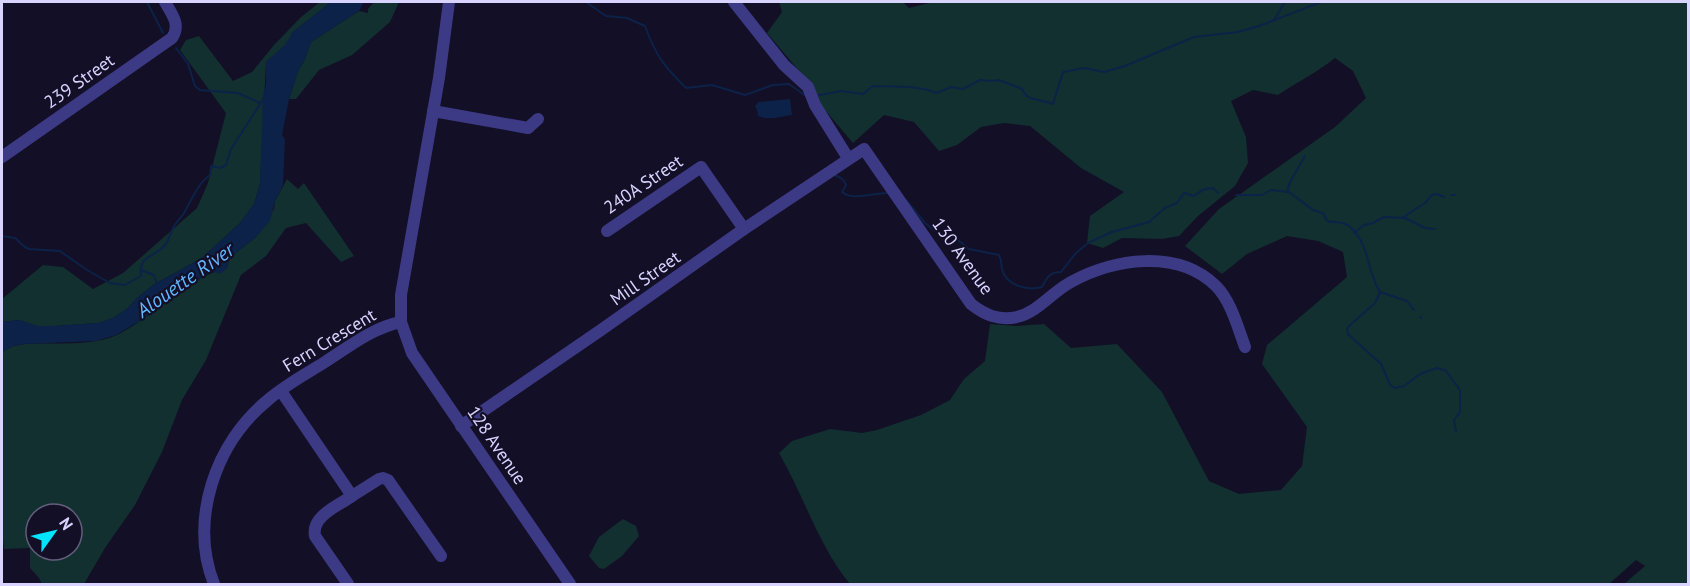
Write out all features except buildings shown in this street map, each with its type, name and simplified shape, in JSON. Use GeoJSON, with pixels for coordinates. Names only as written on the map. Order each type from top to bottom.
{"type":"FeatureCollection","features":[{"type":"Feature","properties":{"kind":"street","name":"239 Street"},"geometry":{"type":"LineString","coordinates":[[2,157],[172,38],[176,33],[176,21],[165,2]]}},
{"type":"Feature","properties":{"kind":"street","name":"Fern Crescent"},"geometry":{"type":"LineString","coordinates":[[214,585],[209,573],[203,540],[205,511],[222,455],[247,419],[268,399],[376,329],[401,322],[401,295],[433,111],[449,2]]}},
{"type":"Feature","properties":{"kind":"street"},"geometry":{"type":"LineString","coordinates":[[734,2],[784,65],[805,83],[815,105],[848,158]]}},
{"type":"Feature","properties":{"kind":"street"},"geometry":{"type":"LineString","coordinates":[[433,111],[528,128],[538,119]]}},
{"type":"Feature","properties":{"kind":"street","name":"Mill Street"},"geometry":{"type":"LineString","coordinates":[[461,426],[864,148]]}},
{"type":"Feature","properties":{"kind":"street","name":"130 Avenue"},"geometry":{"type":"LineString","coordinates":[[864,148],[971,303],[987,315],[1002,318],[1025,315],[1069,283],[1116,264],[1164,262],[1194,272],[1217,286],[1228,304],[1245,347]]}},
{"type":"Feature","properties":{"kind":"street","name":"240A Street"},"geometry":{"type":"LineString","coordinates":[[607,231],[700,167],[744,229]]}},
{"type":"Feature","properties":{"kind":"street","name":"128 Avenue"},"geometry":{"type":"LineString","coordinates":[[401,322],[412,353],[570,585]]}},
{"type":"Feature","properties":{"kind":"street"},"geometry":{"type":"LineString","coordinates":[[281,391],[352,496]]}},
{"type":"Feature","properties":{"kind":"street"},"geometry":{"type":"LineString","coordinates":[[348,585],[315,536],[315,524],[378,479],[388,480],[441,556]]}},
{"type":"Feature","properties":{"kind":"green space"},"geometry":{"type":"Polygon","coordinates":[[[320,2],[331,2],[293,32],[286,45],[266,62],[260,184],[254,204],[240,223],[202,258],[153,285],[127,309],[113,318],[98,323],[55,326],[37,326],[19,320],[2,322],[2,299],[43,265],[63,267],[93,289],[123,273],[197,208],[208,183],[226,113],[180,50],[186,40],[199,36],[233,81],[252,72],[301,17],[320,2]]]}},
{"type":"Feature","properties":{"kind":"green space"},"geometry":{"type":"Polygon","coordinates":[[[374,2],[399,2],[390,22],[352,55],[319,70],[296,99],[289,99],[311,42],[359,11],[368,13],[368,9],[374,2]]]}},
{"type":"Feature","properties":{"kind":"green space"},"geometry":{"type":"Polygon","coordinates":[[[779,2],[903,2],[909,8],[929,3],[958,2],[1688,2],[1688,584],[1624,584],[1645,566],[1636,560],[1609,584],[850,584],[820,537],[779,453],[792,441],[830,429],[862,433],[877,430],[921,415],[950,400],[964,379],[985,361],[990,324],[1016,326],[1044,324],[1071,348],[1117,344],[1162,392],[1209,481],[1239,494],[1281,490],[1302,466],[1307,427],[1262,364],[1267,345],[1347,277],[1343,252],[1318,241],[1287,236],[1247,254],[1222,274],[1185,246],[1219,209],[1335,127],[1366,98],[1353,71],[1335,58],[1278,95],[1253,90],[1231,101],[1246,137],[1248,163],[1235,186],[1198,216],[1179,236],[1162,239],[1122,238],[1103,248],[1087,243],[1090,216],[1124,192],[1081,168],[1030,126],[1004,123],[981,127],[957,145],[939,151],[914,122],[884,115],[853,143],[819,103],[811,85],[767,33],[782,12],[779,2]]]}},
{"type":"Feature","properties":{"kind":"green space"},"geometry":{"type":"Polygon","coordinates":[[[287,179],[298,189],[304,183],[354,256],[341,262],[306,223],[286,228],[266,256],[241,275],[206,360],[182,400],[162,452],[135,505],[105,548],[84,584],[42,584],[30,568],[30,562],[84,562],[84,502],[24,502],[24,548],[4,549],[2,532],[2,352],[13,346],[25,344],[83,343],[117,335],[198,280],[227,268],[230,257],[255,238],[274,209],[275,201],[287,179]]]}},
{"type":"Feature","properties":{"kind":"green space"},"geometry":{"type":"Polygon","coordinates":[[[623,519],[636,526],[639,536],[622,556],[604,569],[599,568],[589,556],[599,537],[623,519]]]}},
{"type":"Feature","properties":{"kind":"water","name":"Alouette River"},"geometry":{"type":"Polygon","coordinates":[[[331,2],[364,2],[359,11],[311,42],[289,99],[282,135],[285,139],[283,185],[275,201],[270,221],[255,238],[230,257],[227,268],[220,274],[212,271],[206,274],[143,319],[116,335],[96,341],[24,344],[13,346],[2,352],[2,322],[19,320],[37,326],[55,326],[98,323],[113,318],[127,309],[153,285],[202,258],[240,223],[254,204],[260,184],[266,62],[285,45],[293,32],[331,2]]]}},
{"type":"Feature","properties":{"kind":"water"},"geometry":{"type":"Polygon","coordinates":[[[790,99],[792,115],[769,118],[757,115],[755,106],[759,102],[790,99]]]}},
{"type":"Feature","properties":{"kind":"waterway"},"geometry":{"type":"LineString","coordinates":[[147,2],[163,33]]}},
{"type":"Feature","properties":{"kind":"waterway"},"geometry":{"type":"LineString","coordinates":[[586,2],[606,16],[627,18],[645,26],[661,60],[686,88],[712,85],[745,95],[773,85],[789,84],[806,96]]}},
{"type":"Feature","properties":{"kind":"waterway"},"geometry":{"type":"LineString","coordinates":[[1274,20],[1285,2]]}},
{"type":"Feature","properties":{"kind":"waterway"},"geometry":{"type":"LineString","coordinates":[[815,96],[841,91],[863,94],[873,86],[914,88],[937,93],[951,87],[963,89],[980,80],[999,80],[1022,89],[1031,98],[1053,104],[1063,72],[1084,68],[1104,72],[1125,66],[1194,37],[1238,32],[1321,2]]}},
{"type":"Feature","properties":{"kind":"waterway"},"geometry":{"type":"LineString","coordinates":[[176,48],[188,64],[195,86],[200,90],[238,93],[260,103]]}},
{"type":"Feature","properties":{"kind":"waterway"},"geometry":{"type":"LineString","coordinates":[[2,236],[15,238],[29,249],[60,251],[110,283],[125,285],[141,276],[144,260],[166,243],[198,188],[210,175],[211,166],[220,168],[226,165],[231,149],[264,98]]}},
{"type":"Feature","properties":{"kind":"waterway"},"geometry":{"type":"LineString","coordinates":[[1287,192],[1305,156]]}},
{"type":"Feature","properties":{"kind":"waterway"},"geometry":{"type":"LineString","coordinates":[[834,175],[844,181],[846,185],[842,192],[846,195],[887,193]]}},
{"type":"Feature","properties":{"kind":"waterway"},"geometry":{"type":"LineString","coordinates":[[906,200],[925,223],[935,231],[958,240],[969,249],[999,255],[1004,275],[1008,280],[1024,288],[1036,288],[1042,287],[1049,276],[1061,272],[1076,253],[1088,243],[1112,232],[1149,222],[1165,208],[1177,203],[1184,193],[1194,196],[1203,190],[1213,188],[1218,193]]}},
{"type":"Feature","properties":{"kind":"waterway"},"geometry":{"type":"LineString","coordinates":[[1236,195],[1262,195],[1271,190],[1289,192],[1313,210],[1323,213],[1327,221],[1350,227],[1365,250],[1380,292],[1375,303],[1349,326],[1348,334],[1381,364],[1390,385],[1395,388],[1404,386],[1420,374],[1437,368],[1446,371],[1460,390],[1460,412],[1454,420],[1456,432]]}},
{"type":"Feature","properties":{"kind":"waterway"},"geometry":{"type":"LineString","coordinates":[[1402,218],[1425,203],[1432,195],[1437,194],[1444,197]]}},
{"type":"Feature","properties":{"kind":"waterway"},"geometry":{"type":"LineString","coordinates":[[1354,233],[1364,225],[1384,217],[1405,218],[1425,228],[1435,229]]}},
{"type":"Feature","properties":{"kind":"waterway","name":"Alouette River"},"geometry":{"type":"LineString","coordinates":[[141,270],[154,275],[157,284]]}},
{"type":"Feature","properties":{"kind":"waterway"},"geometry":{"type":"LineString","coordinates":[[1380,292],[1407,301],[1414,310]]}}]}
